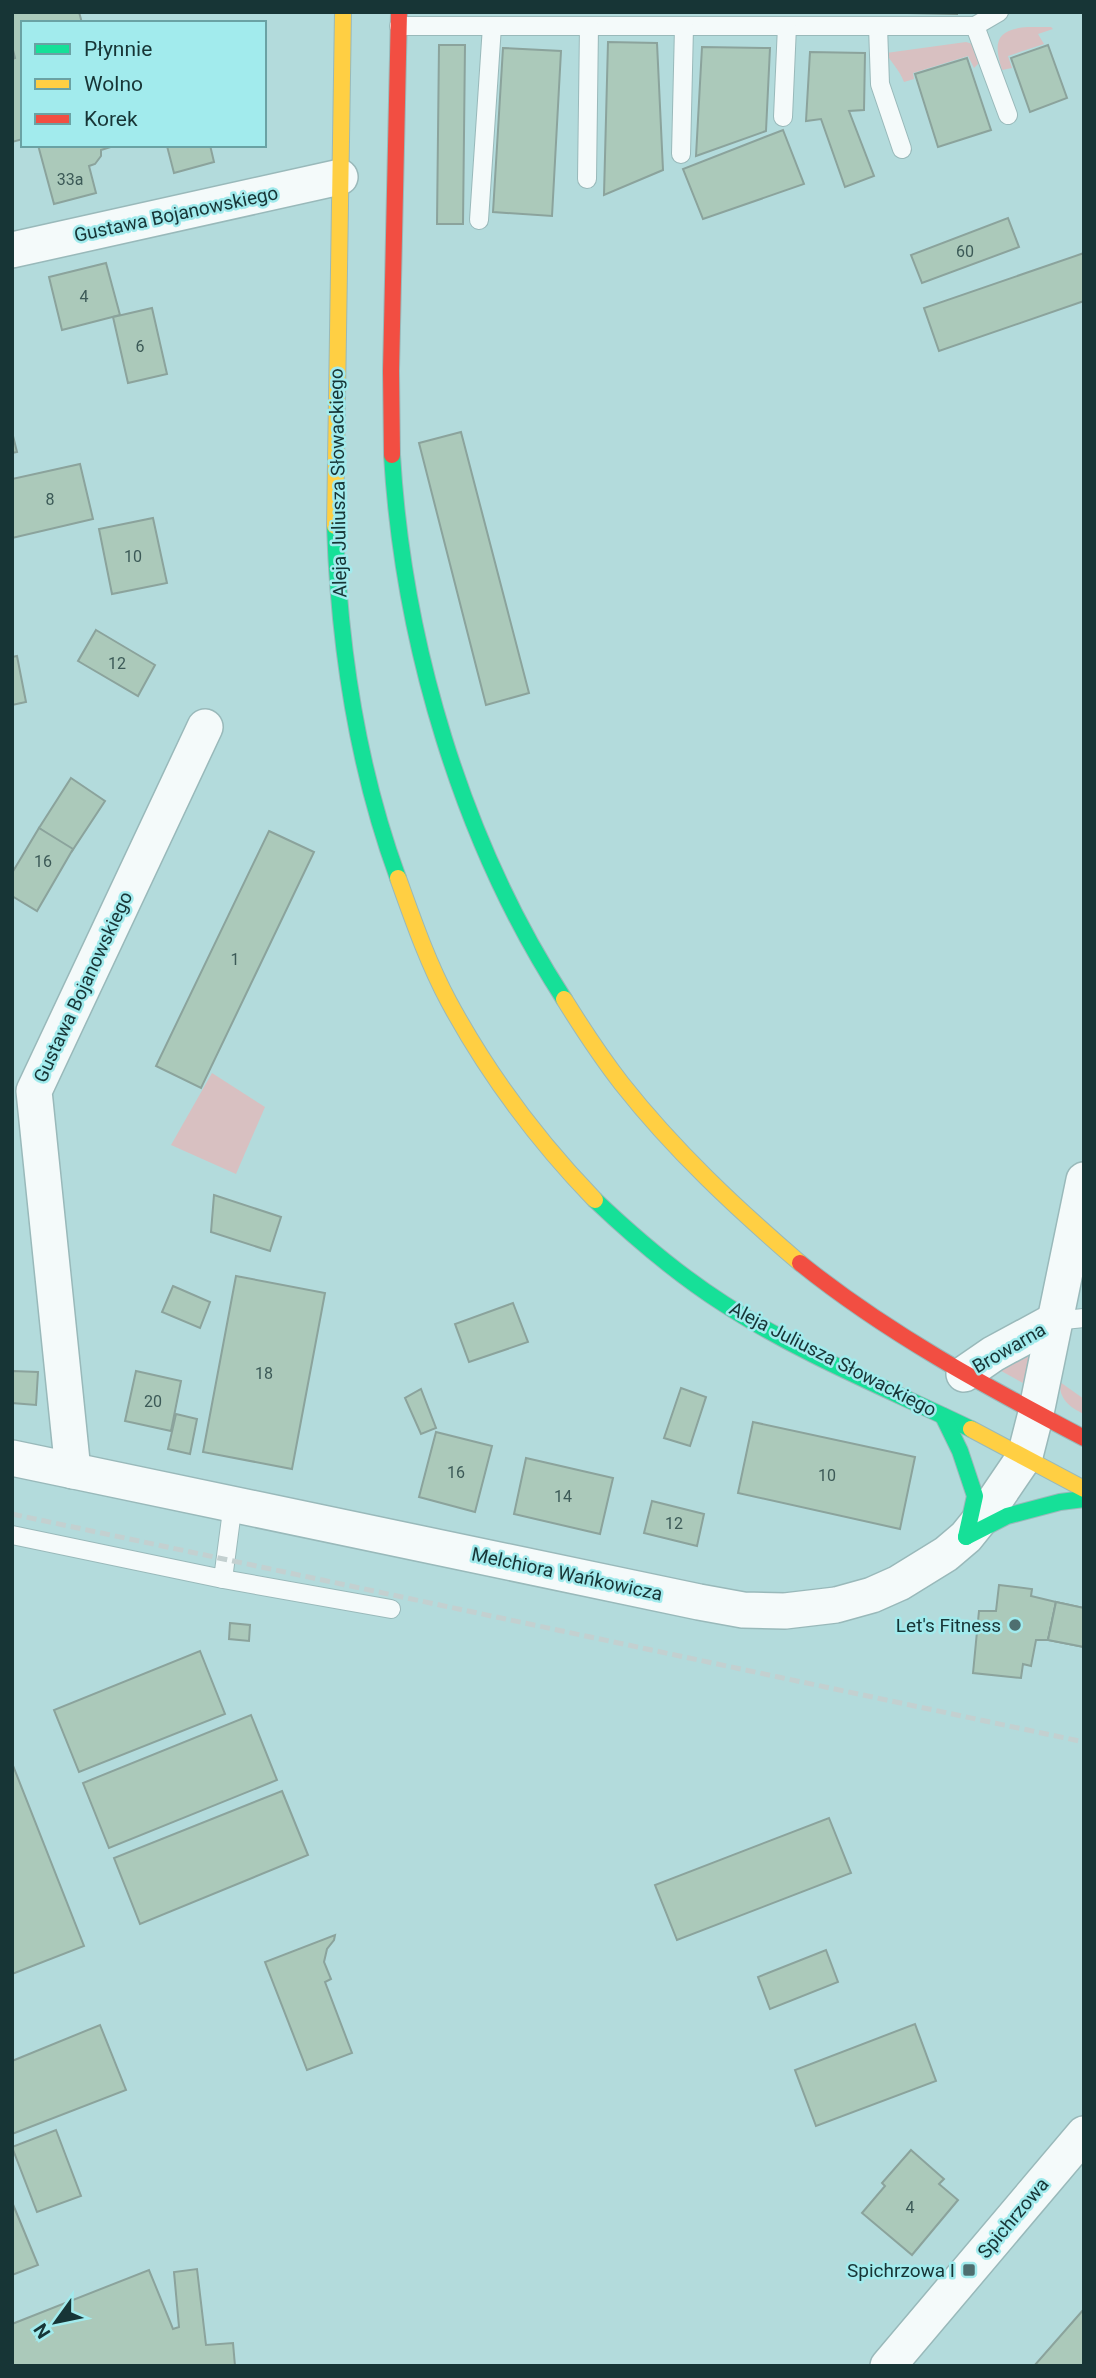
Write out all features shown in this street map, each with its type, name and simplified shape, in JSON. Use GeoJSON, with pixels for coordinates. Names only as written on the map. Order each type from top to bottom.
{"type":"FeatureCollection","features":[{"type":"Feature","properties":{"kind":"main road","name":"Aleja Juliusza Słowackiego"},"geometry":{"type":"LineString","coordinates":[[343,12],[335,544],[347,677],[380,829],[418,932],[447,998],[476,1049],[529,1124],[569,1172],[642,1243],[706,1293],[769,1331],[1025,1456],[1084,1489]]}},
{"type":"Feature","properties":{"kind":"main road"},"geometry":{"type":"LineString","coordinates":[[399,19],[391,426],[396,509],[406,587],[424,668],[446,746],[472,820],[505,891],[559,989],[599,1053],[659,1127],[725,1196],[834,1290],[894,1332],[964,1374],[1084,1438]]}},
{"type":"Feature","properties":{"kind":"main road"},"geometry":{"type":"LineString","coordinates":[[943,1416],[960,1451],[975,1496],[966,1537]]}},
{"type":"Feature","properties":{"kind":"main road"},"geometry":{"type":"LineString","coordinates":[[966,1537],[1007,1516],[1060,1502],[1084,1499]]}},
{"type":"Feature","properties":{"kind":"street","name":"Gustawa Bojanowskiego"},"geometry":{"type":"LineString","coordinates":[[12,250],[340,177]]}},
{"type":"Feature","properties":{"kind":"street","name":"Gustawa Bojanowskiego"},"geometry":{"type":"LineString","coordinates":[[73,1471],[34,1091],[205,727]]}},
{"type":"Feature","properties":{"kind":"street","name":"Browarna"},"geometry":{"type":"LineString","coordinates":[[1036,1413],[1069,1319],[1084,1180]]}},
{"type":"Feature","properties":{"kind":"street","name":"Browarna"},"geometry":{"type":"LineString","coordinates":[[964,1374],[993,1354],[1069,1319]]}},
{"type":"Feature","properties":{"kind":"street","name":"Melchiora Wańkowicza"},"geometry":{"type":"LineString","coordinates":[[12,1458],[743,1610],[798,1609],[836,1605],[872,1595],[946,1554],[966,1537],[991,1506],[1025,1456],[1036,1413]]}},
{"type":"Feature","properties":{"kind":"street","name":"Spichrzowa"},"geometry":{"type":"LineString","coordinates":[[888,2366],[1084,2134]]}},
{"type":"Feature","properties":{"kind":"lane"},"geometry":{"type":"LineString","coordinates":[[399,19],[461,19],[492,26],[975,26],[999,12]]}},
{"type":"Feature","properties":{"kind":"lane"},"geometry":{"type":"LineString","coordinates":[[479,220],[492,26]]}},
{"type":"Feature","properties":{"kind":"lane"},"geometry":{"type":"LineString","coordinates":[[587,179],[589,26]]}},
{"type":"Feature","properties":{"kind":"lane"},"geometry":{"type":"LineString","coordinates":[[783,117],[787,26]]}},
{"type":"Feature","properties":{"kind":"lane"},"geometry":{"type":"LineString","coordinates":[[878,26],[880,84],[902,149]]}},
{"type":"Feature","properties":{"kind":"lane"},"geometry":{"type":"LineString","coordinates":[[975,26],[1007,115]]}},
{"type":"Feature","properties":{"kind":"lane"},"geometry":{"type":"LineString","coordinates":[[681,154],[684,27]]}},
{"type":"Feature","properties":{"kind":"lane"},"geometry":{"type":"LineString","coordinates":[[223,1579],[233,1503]]}},
{"type":"Feature","properties":{"kind":"lane"},"geometry":{"type":"LineString","coordinates":[[12,1535],[223,1579],[391,1609]]}},
{"type":"Feature","properties":{"kind":"shaded area"},"geometry":{"type":"Polygon","coordinates":[[[1028,27],[1053,29],[1038,34],[1044,44],[1008,56],[1012,68],[1002,70],[998,45],[1003,34],[1028,27]]]}},
{"type":"Feature","properties":{"kind":"shaded area"},"geometry":{"type":"Polygon","coordinates":[[[966,42],[976,45],[980,62],[974,68],[968,56],[913,73],[914,79],[904,82],[886,53],[966,42]]]}},
{"type":"Feature","properties":{"kind":"shaded area"},"geometry":{"type":"Polygon","coordinates":[[[212,1073],[265,1107],[236,1174],[171,1145],[212,1073]]]}},
{"type":"Feature","properties":{"kind":"shaded area"},"geometry":{"type":"Polygon","coordinates":[[[1031,1352],[1023,1383],[994,1367],[1031,1352]]]}},
{"type":"Feature","properties":{"kind":"shaded area"},"geometry":{"type":"Polygon","coordinates":[[[1060,1382],[1084,1399],[1084,1414],[1066,1402],[1061,1393],[1060,1382]]]}},
{"type":"Feature","properties":{"kind":"building"},"geometry":{"type":"Polygon","coordinates":[[[12,12],[79,12],[81,21],[21,21],[21,140],[12,142],[12,59],[15,58],[12,46],[12,12]]]}},
{"type":"Feature","properties":{"kind":"building"},"geometry":{"type":"Polygon","coordinates":[[[857,12],[957,12],[957,14],[857,12]]]}},
{"type":"Feature","properties":{"kind":"building"},"geometry":{"type":"Polygon","coordinates":[[[608,42],[657,43],[663,170],[604,195],[608,42]]]}},
{"type":"Feature","properties":{"kind":"building"},"geometry":{"type":"Polygon","coordinates":[[[439,45],[465,45],[463,224],[437,224],[439,45]]]}},
{"type":"Feature","properties":{"kind":"building"},"geometry":{"type":"Polygon","coordinates":[[[1048,45],[1067,98],[1030,112],[1011,58],[1048,45]]]}},
{"type":"Feature","properties":{"kind":"building"},"geometry":{"type":"Polygon","coordinates":[[[702,47],[770,48],[766,131],[696,156],[702,47]]]}},
{"type":"Feature","properties":{"kind":"building"},"geometry":{"type":"Polygon","coordinates":[[[503,48],[561,51],[552,216],[493,212],[503,48]]]}},
{"type":"Feature","properties":{"kind":"building"},"geometry":{"type":"Polygon","coordinates":[[[810,52],[865,53],[864,110],[849,111],[874,176],[845,187],[821,119],[806,121],[810,52]]]}},
{"type":"Feature","properties":{"kind":"building"},"geometry":{"type":"Polygon","coordinates":[[[967,58],[991,130],[938,147],[915,74],[967,58]]]}},
{"type":"Feature","properties":{"kind":"building"},"geometry":{"type":"Polygon","coordinates":[[[783,130],[804,184],[703,219],[683,169],[783,130]]]}},
{"type":"Feature","properties":{"kind":"building"},"geometry":{"type":"Polygon","coordinates":[[[39,147],[111,147],[101,150],[101,156],[95,164],[89,166],[96,193],[54,204],[39,147]]]}},
{"type":"Feature","properties":{"kind":"building"},"geometry":{"type":"Polygon","coordinates":[[[167,147],[210,147],[214,162],[174,173],[167,147]]]}},
{"type":"Feature","properties":{"kind":"building"},"geometry":{"type":"Polygon","coordinates":[[[1008,218],[1019,247],[922,283],[911,255],[1008,218]]]}},
{"type":"Feature","properties":{"kind":"building"},"geometry":{"type":"Polygon","coordinates":[[[1084,253],[1084,301],[939,351],[924,308],[1084,253]]]}},
{"type":"Feature","properties":{"kind":"building"},"geometry":{"type":"Polygon","coordinates":[[[106,263],[120,315],[62,330],[49,277],[106,263]]]}},
{"type":"Feature","properties":{"kind":"building"},"geometry":{"type":"Polygon","coordinates":[[[152,308],[167,374],[128,383],[113,317],[152,308]]]}},
{"type":"Feature","properties":{"kind":"building"},"geometry":{"type":"Polygon","coordinates":[[[12,432],[17,452],[12,453],[12,432]]]}},
{"type":"Feature","properties":{"kind":"building"},"geometry":{"type":"Polygon","coordinates":[[[461,432],[529,693],[486,705],[419,443],[461,432]]]}},
{"type":"Feature","properties":{"kind":"building"},"geometry":{"type":"Polygon","coordinates":[[[80,464],[93,519],[12,538],[12,479],[80,464]]]}},
{"type":"Feature","properties":{"kind":"building"},"geometry":{"type":"Polygon","coordinates":[[[153,518],[167,583],[112,594],[99,529],[153,518]]]}},
{"type":"Feature","properties":{"kind":"building"},"geometry":{"type":"Polygon","coordinates":[[[96,630],[155,665],[138,696],[78,661],[96,630]]]}},
{"type":"Feature","properties":{"kind":"building"},"geometry":{"type":"Polygon","coordinates":[[[17,656],[26,702],[12,705],[12,657],[17,656]]]}},
{"type":"Feature","properties":{"kind":"building"},"geometry":{"type":"Polygon","coordinates":[[[71,778],[105,801],[72,851],[39,828],[71,778]]]}},
{"type":"Feature","properties":{"kind":"building"},"geometry":{"type":"Polygon","coordinates":[[[39,828],[73,849],[37,911],[12,896],[12,873],[39,828]]]}},
{"type":"Feature","properties":{"kind":"building"},"geometry":{"type":"Polygon","coordinates":[[[269,831],[314,852],[201,1088],[156,1066],[269,831]]]}},
{"type":"Feature","properties":{"kind":"building"},"geometry":{"type":"Polygon","coordinates":[[[214,1195],[281,1217],[270,1251],[211,1232],[214,1195]]]}},
{"type":"Feature","properties":{"kind":"building"},"geometry":{"type":"Polygon","coordinates":[[[236,1276],[325,1293],[292,1469],[203,1452],[236,1276]]]}},
{"type":"Feature","properties":{"kind":"building"},"geometry":{"type":"Polygon","coordinates":[[[173,1286],[210,1302],[200,1328],[162,1312],[173,1286]]]}},
{"type":"Feature","properties":{"kind":"building"},"geometry":{"type":"Polygon","coordinates":[[[513,1303],[528,1342],[469,1362],[455,1324],[513,1303]]]}},
{"type":"Feature","properties":{"kind":"building"},"geometry":{"type":"Polygon","coordinates":[[[12,1371],[38,1372],[36,1405],[12,1403],[12,1371]]]}},
{"type":"Feature","properties":{"kind":"building"},"geometry":{"type":"Polygon","coordinates":[[[136,1371],[181,1381],[171,1431],[125,1421],[136,1371]]]}},
{"type":"Feature","properties":{"kind":"building"},"geometry":{"type":"Polygon","coordinates":[[[681,1388],[706,1397],[690,1446],[664,1438],[681,1388]]]}},
{"type":"Feature","properties":{"kind":"building"},"geometry":{"type":"Polygon","coordinates":[[[421,1389],[436,1428],[421,1434],[405,1398],[421,1389]]]}},
{"type":"Feature","properties":{"kind":"building"},"geometry":{"type":"Polygon","coordinates":[[[176,1414],[197,1419],[190,1454],[168,1449],[176,1414]]]}},
{"type":"Feature","properties":{"kind":"building"},"geometry":{"type":"Polygon","coordinates":[[[753,1422],[915,1457],[900,1529],[738,1493],[753,1422]]]}},
{"type":"Feature","properties":{"kind":"building"},"geometry":{"type":"Polygon","coordinates":[[[436,1432],[492,1446],[475,1512],[419,1497],[436,1432]]]}},
{"type":"Feature","properties":{"kind":"building"},"geometry":{"type":"Polygon","coordinates":[[[526,1458],[613,1478],[600,1534],[514,1514],[526,1458]]]}},
{"type":"Feature","properties":{"kind":"building"},"geometry":{"type":"Polygon","coordinates":[[[652,1501],[704,1514],[697,1546],[644,1533],[652,1501]]]}},
{"type":"Feature","properties":{"kind":"building","name":"Let's Fitness"},"geometry":{"type":"Polygon","coordinates":[[[999,1585],[1032,1589],[1031,1596],[1056,1602],[1048,1640],[1036,1640],[1031,1666],[1023,1664],[1021,1678],[973,1673],[979,1611],[996,1611],[999,1585]]]}},
{"type":"Feature","properties":{"kind":"building"},"geometry":{"type":"Polygon","coordinates":[[[1056,1602],[1084,1608],[1084,1647],[1048,1640],[1056,1602]]]}},
{"type":"Feature","properties":{"kind":"building"},"geometry":{"type":"Polygon","coordinates":[[[1056,1602],[1084,1608],[1084,1647],[1048,1640],[1056,1602]]]}},
{"type":"Feature","properties":{"kind":"building"},"geometry":{"type":"Polygon","coordinates":[[[230,1623],[250,1625],[249,1641],[229,1639],[230,1623]]]}},
{"type":"Feature","properties":{"kind":"building"},"geometry":{"type":"Polygon","coordinates":[[[200,1651],[225,1714],[79,1772],[54,1710],[200,1651]]]}},
{"type":"Feature","properties":{"kind":"building"},"geometry":{"type":"Polygon","coordinates":[[[251,1715],[277,1780],[109,1848],[83,1783],[251,1715]]]}},
{"type":"Feature","properties":{"kind":"building"},"geometry":{"type":"Polygon","coordinates":[[[12,1763],[84,1946],[12,1974],[12,1763]]]}},
{"type":"Feature","properties":{"kind":"building"},"geometry":{"type":"Polygon","coordinates":[[[282,1791],[308,1855],[140,1924],[114,1858],[282,1791]]]}},
{"type":"Feature","properties":{"kind":"building"},"geometry":{"type":"Polygon","coordinates":[[[829,1818],[851,1873],[677,1940],[655,1885],[829,1818]]]}},
{"type":"Feature","properties":{"kind":"building"},"geometry":{"type":"Polygon","coordinates":[[[335,1935],[327,1949],[324,1962],[331,1979],[325,1982],[352,2053],[307,2070],[265,1962],[335,1935]]]}},
{"type":"Feature","properties":{"kind":"building"},"geometry":{"type":"Polygon","coordinates":[[[826,1950],[838,1982],[770,2009],[758,1977],[826,1950]]]}},
{"type":"Feature","properties":{"kind":"building"},"geometry":{"type":"Polygon","coordinates":[[[915,2024],[936,2081],[816,2126],[795,2070],[915,2024]]]}},
{"type":"Feature","properties":{"kind":"building"},"geometry":{"type":"Polygon","coordinates":[[[100,2025],[126,2090],[12,2134],[12,2061],[100,2025]]]}},
{"type":"Feature","properties":{"kind":"building"},"geometry":{"type":"Polygon","coordinates":[[[56,2130],[81,2196],[37,2212],[12,2147],[56,2130]]]}},
{"type":"Feature","properties":{"kind":"building"},"geometry":{"type":"Polygon","coordinates":[[[911,2150],[944,2179],[939,2184],[958,2200],[912,2255],[862,2213],[885,2186],[882,2183],[911,2150]]]}},
{"type":"Feature","properties":{"kind":"building"},"geometry":{"type":"Polygon","coordinates":[[[12,2202],[38,2265],[12,2275],[12,2202]]]}},
{"type":"Feature","properties":{"kind":"building"},"geometry":{"type":"Polygon","coordinates":[[[197,2269],[206,2345],[233,2343],[235,2366],[12,2366],[12,2324],[149,2270],[173,2329],[179,2327],[174,2272],[197,2269]]]}},
{"type":"Feature","properties":{"kind":"building"},"geometry":{"type":"Polygon","coordinates":[[[1084,2309],[1084,2366],[1034,2366],[1084,2309]]]}},
{"type":"Feature","properties":{"kind":"railway"},"geometry":{"type":"LineString","coordinates":[[12,1514],[1084,1742]]}},
{"type":"Feature","properties":{"kind":"traffic: fast"},"geometry":{"type":"LineString","coordinates":[[392,455],[398,526],[409,597],[424,668],[444,738],[468,807],[496,874],[528,938],[564,999]]}},
{"type":"Feature","properties":{"kind":"traffic: fast"},"geometry":{"type":"LineString","coordinates":[[335,526],[341,616],[353,705],[371,793],[398,878]]}},
{"type":"Feature","properties":{"kind":"traffic: fast"},"geometry":{"type":"LineString","coordinates":[[595,1200],[673,1268],[753,1322],[814,1355],[971,1429]]}},
{"type":"Feature","properties":{"kind":"traffic: fast"},"geometry":{"type":"LineString","coordinates":[[943,1416],[960,1451],[975,1496],[966,1537]]}},
{"type":"Feature","properties":{"kind":"traffic: fast"},"geometry":{"type":"LineString","coordinates":[[966,1537],[1007,1516],[1060,1502],[1084,1499]]}},
{"type":"Feature","properties":{"kind":"traffic: slow"},"geometry":{"type":"LineString","coordinates":[[335,526],[343,12]]}},
{"type":"Feature","properties":{"kind":"traffic: slow"},"geometry":{"type":"LineString","coordinates":[[398,878],[434,972],[464,1029],[515,1106],[595,1200]]}},
{"type":"Feature","properties":{"kind":"traffic: slow"},"geometry":{"type":"LineString","coordinates":[[564,999],[614,1074],[663,1132],[729,1200],[800,1263]]}},
{"type":"Feature","properties":{"kind":"traffic: slow"},"geometry":{"type":"LineString","coordinates":[[971,1429],[1084,1489]]}},
{"type":"Feature","properties":{"kind":"traffic: jam"},"geometry":{"type":"LineString","coordinates":[[392,455],[391,371],[399,12]]}},
{"type":"Feature","properties":{"kind":"traffic: jam"},"geometry":{"type":"LineString","coordinates":[[800,1263],[867,1313],[902,1335],[1084,1438]]}},
{"type":"Feature","properties":{"kind":"place","name":"Let's Fitness"},"geometry":{"type":"Point","coordinates":[1015,1625]}},
{"type":"Feature","properties":{"kind":"place","name":"Spichrzowa I"},"geometry":{"type":"Point","coordinates":[969,2270]}}]}
